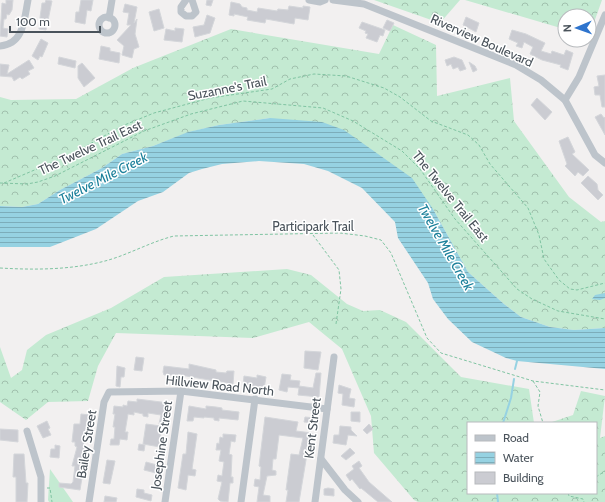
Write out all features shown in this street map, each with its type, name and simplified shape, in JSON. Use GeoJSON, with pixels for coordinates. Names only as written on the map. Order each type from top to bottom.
{"type":"FeatureCollection","features":[{"type":"Feature","properties":{"kind":"street"},"geometry":{"type":"LineString","coordinates":[[0,46],[8,45],[16,40],[22,27],[28,0]]}},
{"type":"Feature","properties":{"kind":"street"},"geometry":{"type":"LineString","coordinates":[[109,18],[112,0]]}},
{"type":"Feature","properties":{"kind":"street"},"geometry":{"type":"LineString","coordinates":[[186,0],[180,7],[181,12],[186,16],[192,16],[196,12],[192,0]]}},
{"type":"Feature","properties":{"kind":"street"},"geometry":{"type":"LineString","coordinates":[[309,0],[320,2],[325,0]]}},
{"type":"Feature","properties":{"kind":"street","name":"Riverview Boulevard"},"geometry":{"type":"LineString","coordinates":[[333,0],[364,4],[516,65],[541,80],[565,100],[595,155],[605,163]]}},
{"type":"Feature","properties":{"kind":"street"},"geometry":{"type":"LineString","coordinates":[[565,100],[579,77],[605,15]]}},
{"type":"Feature","properties":{"kind":"street","name":"Kent Street"},"geometry":{"type":"LineString","coordinates":[[315,502],[334,357]]}},
{"type":"Feature","properties":{"kind":"street","name":"Hillview Road North"},"geometry":{"type":"LineString","coordinates":[[110,392],[181,391],[327,409]]}},
{"type":"Feature","properties":{"kind":"street","name":"Josephine Street"},"geometry":{"type":"LineString","coordinates":[[165,502],[181,391]]}},
{"type":"Feature","properties":{"kind":"street","name":"Bailey Street"},"geometry":{"type":"LineString","coordinates":[[89,502],[104,402],[110,392]]}},
{"type":"Feature","properties":{"kind":"street"},"geometry":{"type":"LineString","coordinates":[[241,502],[255,399]]}},
{"type":"Feature","properties":{"kind":"street"},"geometry":{"type":"LineString","coordinates":[[27,431],[39,465],[41,502]]}},
{"type":"Feature","properties":{"kind":"street"},"geometry":{"type":"LineString","coordinates":[[321,459],[345,490],[358,502]]}},
{"type":"Feature","properties":{"kind":"path","name":"Suzanne's Trail"},"geometry":{"type":"LineString","coordinates":[[4,183],[72,154],[122,126],[154,114],[210,98],[272,89],[290,79],[314,74],[346,76],[384,88],[400,97],[431,121],[468,135],[479,145],[490,164],[528,208],[539,235],[544,260],[559,280],[570,289],[577,290],[605,283]]}},
{"type":"Feature","properties":{"kind":"path","name":"The Twelve Trail East"},"geometry":{"type":"LineString","coordinates":[[0,183],[27,184],[38,182],[55,176],[139,132],[191,114],[243,101],[323,108],[353,121],[402,151],[420,169],[455,219],[517,290],[532,300],[558,311],[605,319]]}},
{"type":"Feature","properties":{"kind":"path","name":"Participark Trail"},"geometry":{"type":"LineString","coordinates":[[0,268],[24,270],[56,269],[105,261],[157,240],[174,236],[340,233],[366,236],[381,240],[391,253],[427,338],[441,353],[533,381],[605,390]]}},
{"type":"Feature","properties":{"kind":"path"},"geometry":{"type":"LineString","coordinates":[[312,234],[339,270],[340,289],[336,324]]}},
{"type":"Feature","properties":{"kind":"path"},"geometry":{"type":"LineString","coordinates":[[533,381],[540,392],[538,406],[543,422]]}},
{"type":"Feature","properties":{"kind":"path"},"geometry":{"type":"LineString","coordinates":[[41,487],[50,488],[52,502]]}},
{"type":"Feature","properties":{"kind":"path"},"geometry":{"type":"LineString","coordinates":[[568,494],[569,496],[583,499],[584,502]]}},
{"type":"Feature","properties":{"kind":"green space"},"geometry":{"type":"Polygon","coordinates":[[[374,0],[460,0],[440,23],[374,0]]]}},
{"type":"Feature","properties":{"kind":"green space"},"geometry":{"type":"Polygon","coordinates":[[[465,0],[602,0],[597,14],[597,8],[557,8],[557,27],[465,0]]]}},
{"type":"Feature","properties":{"kind":"green space"},"geometry":{"type":"Polygon","coordinates":[[[393,25],[436,45],[437,96],[510,78],[514,121],[569,197],[601,222],[605,221],[605,328],[574,330],[550,327],[521,317],[468,272],[433,209],[270,118],[219,125],[189,132],[153,146],[122,154],[102,168],[60,190],[38,204],[22,207],[0,206],[0,97],[11,100],[76,99],[133,68],[231,29],[379,54],[393,25]]]}},
{"type":"Feature","properties":{"kind":"green space"},"geometry":{"type":"Polygon","coordinates":[[[287,269],[311,275],[347,304],[363,311],[380,310],[406,322],[461,377],[529,389],[534,422],[467,422],[467,494],[597,494],[597,422],[552,422],[573,415],[581,391],[605,396],[600,438],[605,436],[605,502],[418,502],[414,500],[374,453],[371,416],[342,349],[309,322],[253,338],[116,333],[98,366],[88,401],[48,402],[26,420],[0,402],[0,347],[11,378],[22,370],[27,350],[46,335],[111,308],[164,277],[287,269]]]}},
{"type":"Feature","properties":{"kind":"green space"},"geometry":{"type":"Polygon","coordinates":[[[50,469],[73,502],[49,502],[50,469]]]}},
{"type":"Feature","properties":{"kind":"water","name":"Twelve Mile Creek"},"geometry":{"type":"Polygon","coordinates":[[[270,118],[322,122],[344,130],[412,178],[433,209],[468,272],[504,304],[521,317],[550,327],[574,330],[605,328],[605,369],[517,361],[506,358],[472,342],[448,319],[433,299],[428,283],[398,238],[395,222],[362,188],[328,171],[304,164],[259,161],[222,164],[202,169],[189,173],[163,192],[138,201],[96,229],[50,247],[0,247],[0,206],[22,207],[38,204],[60,190],[102,168],[122,154],[153,146],[188,132],[219,125],[270,118]]]}},
{"type":"Feature","properties":{"kind":"water"},"geometry":{"type":"Polygon","coordinates":[[[605,293],[605,298],[600,300],[592,299],[595,295],[605,293]]]}},
{"type":"Feature","properties":{"kind":"building"},"geometry":{"type":"Polygon","coordinates":[[[6,0],[13,0],[12,10],[9,15],[7,14],[6,19],[4,19],[3,28],[8,29],[7,37],[0,36],[2,3],[6,4],[6,0]]]}},
{"type":"Feature","properties":{"kind":"building"},"geometry":{"type":"Polygon","coordinates":[[[46,0],[52,1],[46,30],[39,29],[39,25],[42,3],[45,3],[46,0]]]}},
{"type":"Feature","properties":{"kind":"building"},"geometry":{"type":"Polygon","coordinates":[[[81,0],[93,0],[91,11],[87,10],[85,24],[75,22],[76,12],[79,12],[81,0]]]}},
{"type":"Feature","properties":{"kind":"building"},"geometry":{"type":"Polygon","coordinates":[[[207,0],[213,0],[211,6],[206,5],[207,0]]]}},
{"type":"Feature","properties":{"kind":"building"},"geometry":{"type":"Polygon","coordinates":[[[231,2],[240,4],[242,7],[247,8],[247,10],[257,12],[258,8],[277,11],[278,9],[288,10],[289,6],[303,8],[303,6],[310,7],[308,20],[295,18],[294,24],[266,19],[265,23],[247,20],[248,17],[234,14],[234,16],[229,15],[231,2]]]}},
{"type":"Feature","properties":{"kind":"building"},"geometry":{"type":"Polygon","coordinates":[[[125,4],[137,7],[134,23],[137,19],[135,34],[139,47],[134,49],[132,58],[122,55],[124,46],[117,40],[131,25],[127,25],[129,13],[123,12],[125,4]]]}},
{"type":"Feature","properties":{"kind":"building"},"geometry":{"type":"Polygon","coordinates":[[[159,9],[164,28],[154,31],[149,12],[159,9]]]}},
{"type":"Feature","properties":{"kind":"building"},"geometry":{"type":"Polygon","coordinates":[[[207,15],[215,18],[210,33],[195,37],[193,27],[204,25],[207,15]]]}},
{"type":"Feature","properties":{"kind":"building"},"geometry":{"type":"Polygon","coordinates":[[[466,17],[479,23],[476,32],[463,25],[466,17]]]}},
{"type":"Feature","properties":{"kind":"building"},"geometry":{"type":"Polygon","coordinates":[[[387,20],[394,23],[390,31],[383,28],[387,20]]]}},
{"type":"Feature","properties":{"kind":"building"},"geometry":{"type":"Polygon","coordinates":[[[362,22],[385,30],[383,36],[380,35],[377,42],[366,38],[368,34],[365,33],[366,31],[359,28],[362,22]]]}},
{"type":"Feature","properties":{"kind":"building"},"geometry":{"type":"Polygon","coordinates":[[[175,28],[184,29],[182,42],[164,40],[166,29],[175,31],[175,28]]]}},
{"type":"Feature","properties":{"kind":"building"},"geometry":{"type":"Polygon","coordinates":[[[512,30],[526,34],[545,43],[541,51],[551,54],[552,51],[564,55],[566,50],[573,53],[568,70],[560,67],[561,65],[542,60],[530,54],[533,47],[524,42],[522,48],[516,46],[518,43],[509,39],[512,30]]]}},
{"type":"Feature","properties":{"kind":"building"},"geometry":{"type":"Polygon","coordinates":[[[41,39],[48,43],[42,57],[40,56],[38,60],[32,56],[41,39]]]}},
{"type":"Feature","properties":{"kind":"building"},"geometry":{"type":"Polygon","coordinates":[[[101,46],[110,48],[110,51],[120,53],[119,63],[99,59],[101,46]]]}},
{"type":"Feature","properties":{"kind":"building"},"geometry":{"type":"Polygon","coordinates":[[[59,57],[76,61],[75,68],[58,64],[59,57]]]}},
{"type":"Feature","properties":{"kind":"building"},"geometry":{"type":"Polygon","coordinates":[[[454,57],[462,60],[466,69],[460,71],[458,67],[453,69],[451,64],[447,66],[445,60],[454,57]]]}},
{"type":"Feature","properties":{"kind":"building"},"geometry":{"type":"Polygon","coordinates":[[[29,60],[34,68],[28,71],[30,74],[22,79],[20,77],[14,81],[12,77],[0,76],[0,64],[9,65],[7,74],[29,60]]]}},
{"type":"Feature","properties":{"kind":"building"},"geometry":{"type":"Polygon","coordinates":[[[469,62],[475,66],[477,70],[473,72],[469,62]]]}},
{"type":"Feature","properties":{"kind":"building"},"geometry":{"type":"Polygon","coordinates":[[[82,63],[95,78],[84,87],[78,78],[78,66],[82,63]]]}},
{"type":"Feature","properties":{"kind":"building"},"geometry":{"type":"Polygon","coordinates":[[[605,75],[605,107],[602,107],[600,95],[595,95],[594,87],[599,86],[597,76],[605,75]]]}},
{"type":"Feature","properties":{"kind":"building"},"geometry":{"type":"Polygon","coordinates":[[[537,98],[552,112],[545,120],[531,105],[537,98]]]}},
{"type":"Feature","properties":{"kind":"building"},"geometry":{"type":"Polygon","coordinates":[[[601,114],[604,118],[605,117],[605,135],[595,117],[601,114]]]}},
{"type":"Feature","properties":{"kind":"building"},"geometry":{"type":"Polygon","coordinates":[[[568,137],[575,152],[572,154],[589,170],[583,176],[578,172],[575,176],[565,166],[567,164],[559,141],[568,137]]]}},
{"type":"Feature","properties":{"kind":"building"},"geometry":{"type":"Polygon","coordinates":[[[588,176],[597,184],[598,190],[603,195],[598,200],[581,183],[588,176]]]}},
{"type":"Feature","properties":{"kind":"building"},"geometry":{"type":"Polygon","coordinates":[[[305,351],[321,352],[318,370],[304,368],[305,351]]]}},
{"type":"Feature","properties":{"kind":"building"},"geometry":{"type":"Polygon","coordinates":[[[136,357],[144,358],[142,371],[134,370],[136,357]]]}},
{"type":"Feature","properties":{"kind":"building"},"geometry":{"type":"Polygon","coordinates":[[[189,364],[216,370],[216,372],[226,373],[227,371],[234,371],[233,384],[180,375],[164,375],[164,366],[189,369],[189,364]]]}},
{"type":"Feature","properties":{"kind":"building"},"geometry":{"type":"Polygon","coordinates":[[[117,366],[125,368],[124,377],[121,377],[120,387],[116,386],[117,366]]]}},
{"type":"Feature","properties":{"kind":"building"},"geometry":{"type":"Polygon","coordinates":[[[316,373],[321,373],[319,397],[298,395],[299,388],[288,387],[287,392],[279,390],[282,374],[291,375],[290,380],[300,381],[299,386],[313,388],[316,373]]]}},
{"type":"Feature","properties":{"kind":"building"},"geometry":{"type":"Polygon","coordinates":[[[257,375],[266,377],[264,389],[243,385],[244,376],[257,378],[257,375]]]}},
{"type":"Feature","properties":{"kind":"building"},"geometry":{"type":"Polygon","coordinates":[[[339,385],[351,389],[349,398],[355,399],[354,407],[342,405],[343,394],[338,393],[339,385]]]}},
{"type":"Feature","properties":{"kind":"building"},"geometry":{"type":"Polygon","coordinates":[[[137,399],[169,403],[167,425],[159,424],[161,415],[148,413],[148,417],[134,412],[134,415],[128,414],[125,432],[128,432],[127,440],[120,439],[119,445],[110,445],[111,439],[114,439],[114,406],[127,406],[128,401],[137,402],[137,399]]]}},
{"type":"Feature","properties":{"kind":"building"},"geometry":{"type":"Polygon","coordinates":[[[189,406],[206,409],[206,406],[216,407],[222,408],[222,410],[239,412],[238,420],[219,418],[219,421],[214,420],[214,418],[194,417],[193,421],[187,421],[189,406]]]}},
{"type":"Feature","properties":{"kind":"building"},"geometry":{"type":"Polygon","coordinates":[[[351,412],[360,412],[360,422],[351,421],[351,412]]]}},
{"type":"Feature","properties":{"kind":"building"},"geometry":{"type":"Polygon","coordinates":[[[81,414],[90,415],[90,419],[87,419],[83,447],[87,447],[80,490],[59,487],[59,483],[71,484],[73,482],[75,466],[72,466],[77,447],[75,446],[75,442],[72,442],[74,424],[80,424],[81,414]]]}},
{"type":"Feature","properties":{"kind":"building"},"geometry":{"type":"Polygon","coordinates":[[[265,417],[298,422],[296,431],[312,433],[310,448],[312,449],[311,454],[307,454],[299,502],[286,502],[288,490],[286,490],[291,454],[299,455],[303,438],[279,435],[276,459],[273,459],[272,470],[276,471],[276,475],[267,476],[263,495],[270,496],[270,502],[257,502],[259,487],[254,486],[255,479],[260,480],[261,467],[259,466],[265,417]]]}},
{"type":"Feature","properties":{"kind":"building"},"geometry":{"type":"Polygon","coordinates":[[[305,417],[315,418],[314,423],[304,422],[305,417]]]}},
{"type":"Feature","properties":{"kind":"building"},"geometry":{"type":"Polygon","coordinates":[[[47,421],[50,428],[48,429],[51,435],[43,438],[37,426],[47,421]]]}},
{"type":"Feature","properties":{"kind":"building"},"geometry":{"type":"Polygon","coordinates":[[[146,424],[161,426],[160,447],[143,444],[146,424]]]}},
{"type":"Feature","properties":{"kind":"building"},"geometry":{"type":"Polygon","coordinates":[[[369,424],[373,429],[367,434],[363,430],[369,424]]]}},
{"type":"Feature","properties":{"kind":"building"},"geometry":{"type":"Polygon","coordinates":[[[340,426],[351,427],[351,430],[357,436],[348,435],[346,445],[333,443],[334,435],[339,435],[340,426]]]}},
{"type":"Feature","properties":{"kind":"building"},"geometry":{"type":"Polygon","coordinates":[[[0,429],[18,430],[18,442],[0,440],[0,429]]]}},
{"type":"Feature","properties":{"kind":"building"},"geometry":{"type":"Polygon","coordinates":[[[188,432],[197,434],[192,469],[196,470],[195,476],[188,475],[186,490],[178,488],[183,454],[186,454],[188,432]]]}},
{"type":"Feature","properties":{"kind":"building"},"geometry":{"type":"Polygon","coordinates":[[[223,434],[236,435],[235,442],[231,441],[229,454],[232,455],[231,477],[233,477],[233,483],[230,483],[228,502],[220,501],[218,499],[222,482],[217,481],[218,475],[222,476],[224,462],[219,461],[221,450],[216,450],[217,443],[219,444],[220,437],[223,438],[223,434]]]}},
{"type":"Feature","properties":{"kind":"building"},"geometry":{"type":"Polygon","coordinates":[[[139,444],[145,445],[144,451],[138,450],[139,444]]]}},
{"type":"Feature","properties":{"kind":"building"},"geometry":{"type":"Polygon","coordinates":[[[55,445],[60,446],[59,458],[50,457],[51,449],[55,449],[55,445]]]}},
{"type":"Feature","properties":{"kind":"building"},"geometry":{"type":"Polygon","coordinates":[[[350,448],[355,453],[346,460],[341,456],[350,448]]]}},
{"type":"Feature","properties":{"kind":"building"},"geometry":{"type":"Polygon","coordinates":[[[14,454],[24,454],[26,483],[28,483],[27,502],[16,502],[16,477],[13,477],[14,454]]]}},
{"type":"Feature","properties":{"kind":"building"},"geometry":{"type":"Polygon","coordinates":[[[107,460],[115,461],[110,484],[103,483],[107,460]]]}},
{"type":"Feature","properties":{"kind":"building"},"geometry":{"type":"Polygon","coordinates":[[[359,461],[362,466],[359,468],[369,482],[392,502],[378,502],[361,488],[360,489],[352,479],[350,481],[346,475],[354,469],[352,466],[359,461]]]}},
{"type":"Feature","properties":{"kind":"building"},"geometry":{"type":"Polygon","coordinates":[[[146,462],[157,465],[156,473],[144,470],[146,462]]]}},
{"type":"Feature","properties":{"kind":"building"},"geometry":{"type":"Polygon","coordinates":[[[137,489],[144,490],[144,493],[152,495],[151,501],[136,497],[137,489]]]}},
{"type":"Feature","properties":{"kind":"building"},"geometry":{"type":"Polygon","coordinates":[[[324,489],[334,489],[334,496],[324,495],[324,489]]]}},
{"type":"Feature","properties":{"kind":"building"},"geometry":{"type":"Polygon","coordinates":[[[105,496],[117,498],[116,502],[104,502],[105,496]]]}},
{"type":"Feature","properties":{"kind":"waterway"},"geometry":{"type":"LineString","coordinates":[[515,369],[517,361]]}},
{"type":"Feature","properties":{"kind":"waterway"},"geometry":{"type":"LineString","coordinates":[[503,422],[511,398],[514,379]]}},
{"type":"Feature","properties":{"kind":"waterway"},"geometry":{"type":"LineString","coordinates":[[497,494],[498,502]]}}]}
